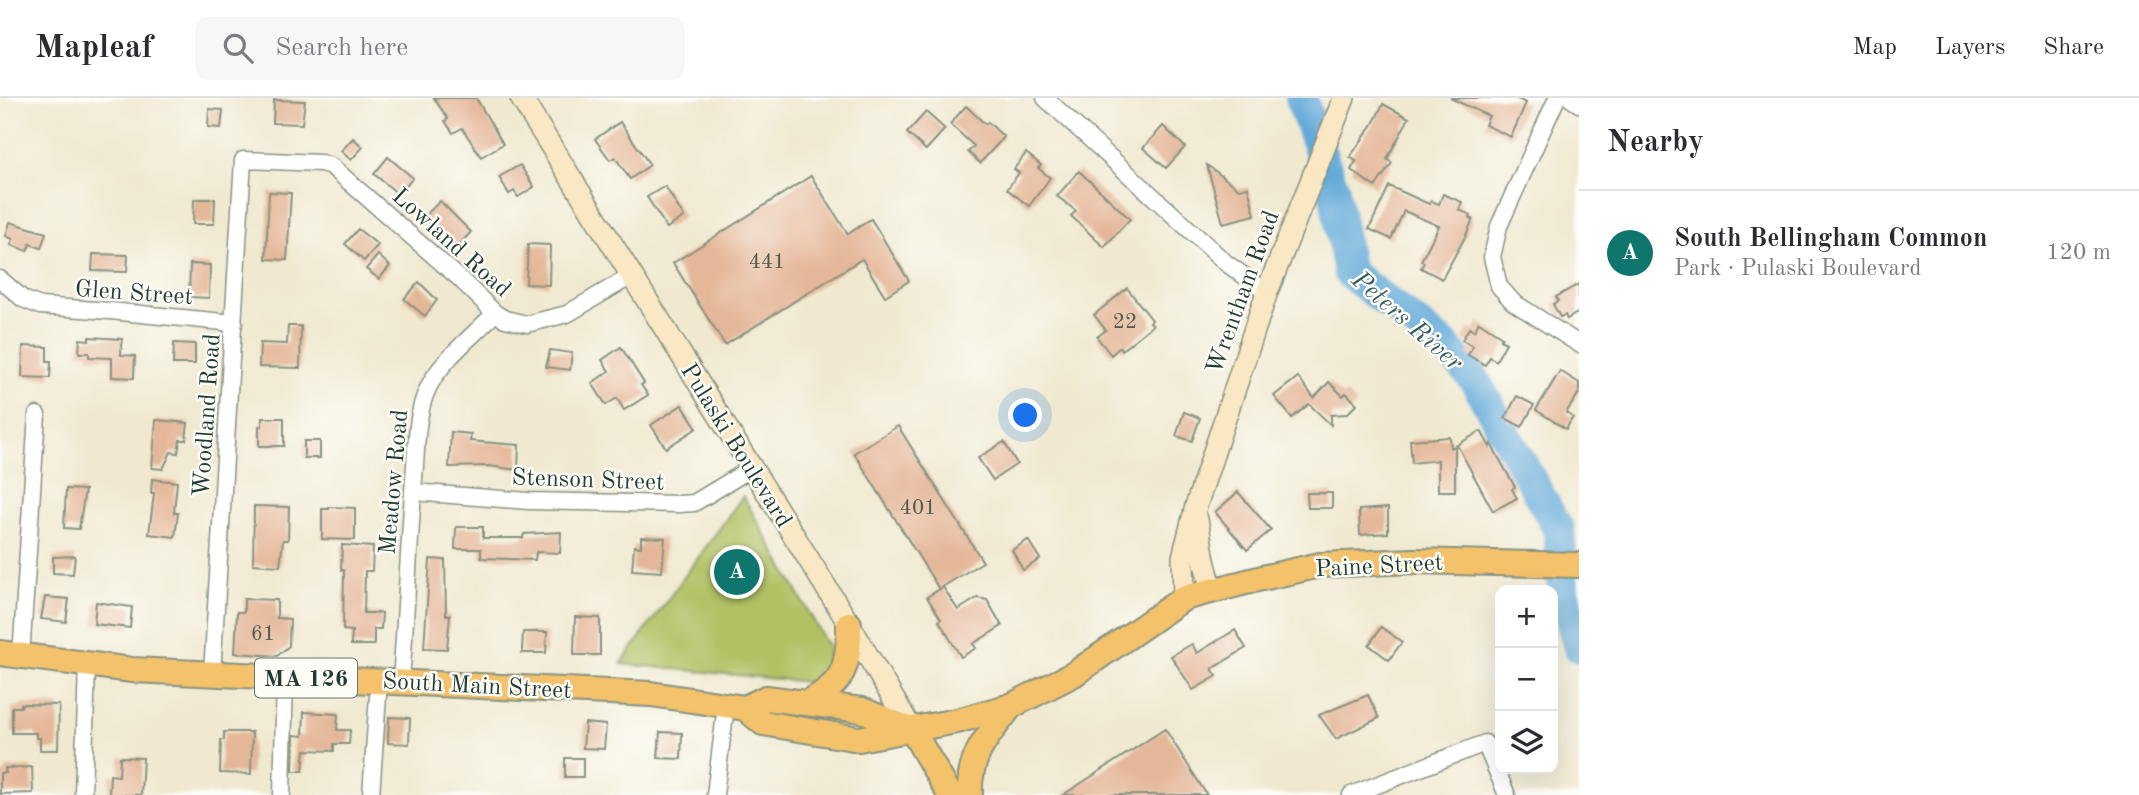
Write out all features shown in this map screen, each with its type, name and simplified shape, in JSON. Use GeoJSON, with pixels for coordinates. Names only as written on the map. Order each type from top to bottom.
{"type":"FeatureCollection","features":[{"type":"Feature","properties":{"kind":"main road","name":"Pulaski Boulevard"},"geometry":{"type":"LineString","coordinates":[[521,98],[849,624],[950,795]]}},
{"type":"Feature","properties":{"kind":"main road","name":"Wrentham Road"},"geometry":{"type":"LineString","coordinates":[[1184,598],[1183,557],[1196,506],[1266,292],[1344,98]]}},
{"type":"Feature","properties":{"kind":"main road","name":"Wrentham Road"},"geometry":{"type":"LineString","coordinates":[[1196,506],[1204,560],[1212,591]]}},
{"type":"Feature","properties":{"kind":"main road","name":"Paine Street"},"geometry":{"type":"LineString","coordinates":[[1184,598],[1320,565],[1414,561],[1576,565]]}},
{"type":"Feature","properties":{"kind":"main road"},"geometry":{"type":"LineString","coordinates":[[912,730],[984,715],[1011,706],[1074,674],[1184,598]]}},
{"type":"Feature","properties":{"kind":"main road"},"geometry":{"type":"LineString","coordinates":[[806,703],[830,689],[843,673],[848,656],[849,624]]}},
{"type":"Feature","properties":{"kind":"main road","name":"South Main Street"},"geometry":{"type":"LineString","coordinates":[[11,655],[87,665],[212,674],[634,693],[736,707],[763,723],[859,739],[912,730]]}},
{"type":"Feature","properties":{"kind":"main road","name":"South Main Street"},"geometry":{"type":"LineString","coordinates":[[736,707],[766,698],[863,710],[912,730]]}},
{"type":"Feature","properties":{"kind":"main road"},"geometry":{"type":"LineString","coordinates":[[970,795],[970,772],[977,752],[1011,706]]}},
{"type":"Feature","properties":{"kind":"street"},"geometry":{"type":"LineString","coordinates":[[1045,98],[1226,263],[1266,292]]}},
{"type":"Feature","properties":{"kind":"street"},"geometry":{"type":"LineString","coordinates":[[1557,98],[1499,226],[1492,257],[1499,286],[1513,302],[1579,344]]}},
{"type":"Feature","properties":{"kind":"street"},"geometry":{"type":"LineString","coordinates":[[1570,98],[1579,104]]}},
{"type":"Feature","properties":{"kind":"street","name":"Lowland Road"},"geometry":{"type":"LineString","coordinates":[[243,160],[321,163],[331,166],[458,277],[495,313],[515,322],[540,323],[567,314],[631,276]]}},
{"type":"Feature","properties":{"kind":"street","name":"Woodland Road"},"geometry":{"type":"LineString","coordinates":[[212,674],[243,160]]}},
{"type":"Feature","properties":{"kind":"street","name":"Glen Street"},"geometry":{"type":"LineString","coordinates":[[0,279],[30,303],[50,308],[234,323]]}},
{"type":"Feature","properties":{"kind":"street","name":"Meadow Road"},"geometry":{"type":"LineString","coordinates":[[371,795],[390,681],[419,420],[430,385],[439,371],[495,313]]}},
{"type":"Feature","properties":{"kind":"street"},"geometry":{"type":"LineString","coordinates":[[11,655],[37,415]]}},
{"type":"Feature","properties":{"kind":"street","name":"Stenson Street"},"geometry":{"type":"LineString","coordinates":[[413,492],[528,501],[679,505],[694,503],[751,468]]}},
{"type":"Feature","properties":{"kind":"street"},"geometry":{"type":"LineString","coordinates":[[83,795],[87,665]]}},
{"type":"Feature","properties":{"kind":"street"},"geometry":{"type":"LineString","coordinates":[[282,795],[285,677]]}},
{"type":"Feature","properties":{"kind":"street"},"geometry":{"type":"LineString","coordinates":[[715,795],[736,707]]}},
{"type":"Feature","properties":{"kind":"street"},"geometry":{"type":"LineString","coordinates":[[1351,795],[1485,743],[1507,795]]}},
{"type":"Feature","properties":{"kind":"green space"},"geometry":{"type":"Polygon","coordinates":[[[743,496],[829,648],[825,671],[808,682],[621,664],[743,496]]]}},
{"type":"Feature","properties":{"kind":"building"},"geometry":{"type":"Polygon","coordinates":[[[434,98],[476,98],[503,144],[481,157],[462,128],[453,133],[445,121],[448,119],[434,98]]]}},
{"type":"Feature","properties":{"kind":"building"},"geometry":{"type":"Polygon","coordinates":[[[1450,98],[1515,98],[1526,103],[1511,137],[1485,125],[1489,116],[1450,98]]]}},
{"type":"Feature","properties":{"kind":"building"},"geometry":{"type":"Polygon","coordinates":[[[274,100],[305,101],[302,124],[273,123],[274,100]]]}},
{"type":"Feature","properties":{"kind":"building"},"geometry":{"type":"Polygon","coordinates":[[[1383,104],[1409,118],[1387,159],[1392,163],[1375,187],[1351,170],[1356,161],[1350,157],[1383,104]]]}},
{"type":"Feature","properties":{"kind":"building"},"geometry":{"type":"Polygon","coordinates":[[[966,106],[1004,137],[980,163],[968,152],[974,146],[950,124],[966,106]]]}},
{"type":"Feature","properties":{"kind":"building"},"geometry":{"type":"Polygon","coordinates":[[[209,109],[223,110],[221,128],[208,127],[209,109]]]}},
{"type":"Feature","properties":{"kind":"building"},"geometry":{"type":"Polygon","coordinates":[[[926,112],[945,129],[926,150],[907,133],[926,112]]]}},
{"type":"Feature","properties":{"kind":"building"},"geometry":{"type":"Polygon","coordinates":[[[620,122],[650,165],[630,179],[615,157],[610,160],[595,139],[620,122]]]}},
{"type":"Feature","properties":{"kind":"building"},"geometry":{"type":"Polygon","coordinates":[[[1163,126],[1185,147],[1166,168],[1143,148],[1163,126]]]}},
{"type":"Feature","properties":{"kind":"building"},"geometry":{"type":"Polygon","coordinates":[[[353,138],[363,147],[351,160],[341,151],[353,138]]]}},
{"type":"Feature","properties":{"kind":"building"},"geometry":{"type":"Polygon","coordinates":[[[1026,153],[1041,165],[1038,168],[1050,178],[1029,206],[1007,189],[1019,173],[1014,169],[1026,153]]]}},
{"type":"Feature","properties":{"kind":"building"},"geometry":{"type":"Polygon","coordinates":[[[388,157],[413,178],[398,194],[374,174],[388,157]]]}},
{"type":"Feature","properties":{"kind":"building"},"geometry":{"type":"Polygon","coordinates":[[[520,165],[534,187],[518,197],[514,191],[509,194],[499,177],[520,165]]]}},
{"type":"Feature","properties":{"kind":"building"},"geometry":{"type":"Polygon","coordinates":[[[1207,165],[1239,189],[1248,187],[1255,215],[1223,223],[1207,165]]]}},
{"type":"Feature","properties":{"kind":"building"},"geometry":{"type":"Polygon","coordinates":[[[1079,171],[1130,219],[1104,247],[1071,216],[1076,211],[1057,196],[1079,171]]]}},
{"type":"Feature","properties":{"kind":"building"},"geometry":{"type":"Polygon","coordinates":[[[811,176],[848,234],[871,219],[909,281],[885,296],[862,259],[725,345],[673,263],[811,176]]]}},
{"type":"Feature","properties":{"kind":"building"},"geometry":{"type":"Polygon","coordinates":[[[665,186],[684,217],[667,228],[647,197],[665,186]]]}},
{"type":"Feature","properties":{"kind":"building"},"geometry":{"type":"Polygon","coordinates":[[[1389,186],[1429,204],[1431,201],[1439,204],[1443,194],[1462,202],[1459,210],[1471,215],[1470,218],[1473,219],[1465,237],[1442,279],[1421,268],[1424,262],[1421,261],[1439,226],[1404,211],[1391,239],[1369,229],[1389,186]]]}},
{"type":"Feature","properties":{"kind":"building"},"geometry":{"type":"Polygon","coordinates":[[[269,192],[291,193],[287,260],[266,259],[269,192]]]}},
{"type":"Feature","properties":{"kind":"building"},"geometry":{"type":"Polygon","coordinates":[[[194,199],[215,199],[214,224],[193,224],[194,199]]]}},
{"type":"Feature","properties":{"kind":"building"},"geometry":{"type":"Polygon","coordinates":[[[440,201],[471,232],[457,247],[423,218],[440,201]]]}},
{"type":"Feature","properties":{"kind":"building"},"geometry":{"type":"Polygon","coordinates":[[[10,222],[46,233],[41,248],[30,244],[27,251],[11,245],[13,239],[6,236],[10,222]]]}},
{"type":"Feature","properties":{"kind":"building"},"geometry":{"type":"Polygon","coordinates":[[[358,229],[378,245],[364,261],[345,244],[358,229]]]}},
{"type":"Feature","properties":{"kind":"building"},"geometry":{"type":"Polygon","coordinates":[[[528,244],[550,245],[549,285],[526,284],[528,244]]]}},
{"type":"Feature","properties":{"kind":"building"},"geometry":{"type":"Polygon","coordinates":[[[93,254],[128,255],[127,272],[92,271],[93,254]]]}},
{"type":"Feature","properties":{"kind":"building"},"geometry":{"type":"Polygon","coordinates":[[[378,255],[390,266],[379,279],[366,269],[378,255]]]}},
{"type":"Feature","properties":{"kind":"building"},"geometry":{"type":"Polygon","coordinates":[[[190,264],[210,265],[209,298],[189,297],[190,264]]]}},
{"type":"Feature","properties":{"kind":"building"},"geometry":{"type":"Polygon","coordinates":[[[419,282],[437,300],[425,316],[404,299],[419,282]]]}},
{"type":"Feature","properties":{"kind":"building"},"geometry":{"type":"Polygon","coordinates":[[[1579,284],[1579,312],[1567,319],[1565,315],[1560,317],[1553,304],[1558,301],[1556,297],[1579,284]]]}},
{"type":"Feature","properties":{"kind":"building"},"geometry":{"type":"Polygon","coordinates":[[[1127,288],[1153,325],[1122,350],[1120,347],[1111,355],[1097,337],[1106,330],[1094,315],[1127,288]]]}},
{"type":"Feature","properties":{"kind":"building"},"geometry":{"type":"Polygon","coordinates":[[[1479,322],[1502,337],[1500,340],[1506,343],[1496,361],[1490,357],[1485,365],[1468,355],[1473,346],[1462,340],[1469,328],[1474,331],[1479,322]]]}},
{"type":"Feature","properties":{"kind":"building"},"geometry":{"type":"Polygon","coordinates":[[[288,326],[301,326],[300,368],[259,367],[260,343],[287,344],[288,326]]]}},
{"type":"Feature","properties":{"kind":"building"},"geometry":{"type":"Polygon","coordinates":[[[89,337],[122,339],[121,355],[135,356],[134,378],[112,377],[112,358],[89,357],[89,353],[79,353],[80,339],[89,340],[89,337]]]}},
{"type":"Feature","properties":{"kind":"building"},"geometry":{"type":"Polygon","coordinates":[[[174,343],[195,344],[195,364],[173,364],[174,343]]]}},
{"type":"Feature","properties":{"kind":"building"},"geometry":{"type":"Polygon","coordinates":[[[23,346],[47,347],[47,361],[51,361],[50,378],[22,377],[23,346]]]}},
{"type":"Feature","properties":{"kind":"building"},"geometry":{"type":"Polygon","coordinates":[[[621,347],[644,383],[641,385],[648,395],[624,410],[617,398],[606,405],[592,383],[609,371],[602,360],[621,347]]]}},
{"type":"Feature","properties":{"kind":"building"},"geometry":{"type":"Polygon","coordinates":[[[550,350],[572,353],[570,370],[546,367],[550,350]]]}},
{"type":"Feature","properties":{"kind":"building"},"geometry":{"type":"Polygon","coordinates":[[[1560,371],[1579,383],[1579,393],[1566,413],[1573,417],[1566,429],[1536,410],[1560,371]]]}},
{"type":"Feature","properties":{"kind":"building"},"geometry":{"type":"Polygon","coordinates":[[[1298,377],[1314,398],[1329,382],[1343,396],[1346,393],[1357,404],[1347,414],[1331,415],[1331,425],[1309,404],[1292,418],[1274,396],[1298,377]]]}},
{"type":"Feature","properties":{"kind":"building"},"geometry":{"type":"Polygon","coordinates":[[[1517,396],[1534,405],[1522,427],[1505,418],[1517,396]]]}},
{"type":"Feature","properties":{"kind":"building"},"geometry":{"type":"Polygon","coordinates":[[[682,405],[697,428],[666,448],[651,425],[682,405]]]}},
{"type":"Feature","properties":{"kind":"building"},"geometry":{"type":"Polygon","coordinates":[[[1184,412],[1200,418],[1192,441],[1176,436],[1184,412]]]}},
{"type":"Feature","properties":{"kind":"building"},"geometry":{"type":"Polygon","coordinates":[[[262,418],[284,418],[284,446],[259,446],[259,426],[262,426],[262,418]]]}},
{"type":"Feature","properties":{"kind":"building"},"geometry":{"type":"Polygon","coordinates":[[[156,420],[188,423],[186,440],[180,440],[178,453],[171,452],[163,469],[152,468],[156,420]]]}},
{"type":"Feature","properties":{"kind":"building"},"geometry":{"type":"Polygon","coordinates":[[[898,426],[983,562],[939,589],[854,453],[898,426]]]}},
{"type":"Feature","properties":{"kind":"building"},"geometry":{"type":"Polygon","coordinates":[[[1481,431],[1515,487],[1512,489],[1517,498],[1493,511],[1457,445],[1481,431]]]}},
{"type":"Feature","properties":{"kind":"building"},"geometry":{"type":"Polygon","coordinates":[[[451,432],[471,434],[470,441],[519,445],[518,470],[488,466],[449,467],[451,432]]]}},
{"type":"Feature","properties":{"kind":"building"},"geometry":{"type":"Polygon","coordinates":[[[1450,437],[1451,448],[1455,446],[1455,491],[1438,491],[1438,460],[1412,463],[1410,440],[1450,437]]]}},
{"type":"Feature","properties":{"kind":"building"},"geometry":{"type":"Polygon","coordinates":[[[304,441],[320,441],[320,458],[304,458],[304,441]]]}},
{"type":"Feature","properties":{"kind":"building"},"geometry":{"type":"Polygon","coordinates":[[[1004,442],[1017,464],[993,480],[978,458],[1004,442]]]}},
{"type":"Feature","properties":{"kind":"building"},"geometry":{"type":"Polygon","coordinates":[[[152,479],[177,482],[174,513],[178,513],[175,537],[149,534],[154,493],[151,493],[152,479]]]}},
{"type":"Feature","properties":{"kind":"building"},"geometry":{"type":"Polygon","coordinates":[[[66,489],[85,490],[79,529],[64,528],[66,489]]]}},
{"type":"Feature","properties":{"kind":"building"},"geometry":{"type":"Polygon","coordinates":[[[1238,492],[1271,530],[1247,550],[1215,512],[1238,492]]]}},
{"type":"Feature","properties":{"kind":"building"},"geometry":{"type":"Polygon","coordinates":[[[1307,493],[1332,493],[1332,508],[1308,508],[1307,493]]]}},
{"type":"Feature","properties":{"kind":"building"},"geometry":{"type":"Polygon","coordinates":[[[254,506],[289,507],[288,540],[283,540],[280,566],[253,564],[254,506]]]}},
{"type":"Feature","properties":{"kind":"building"},"geometry":{"type":"Polygon","coordinates":[[[355,508],[355,540],[322,539],[322,509],[355,508]]]}},
{"type":"Feature","properties":{"kind":"building"},"geometry":{"type":"Polygon","coordinates":[[[1388,508],[1388,533],[1360,535],[1359,510],[1388,508]]]}},
{"type":"Feature","properties":{"kind":"building"},"geometry":{"type":"Polygon","coordinates":[[[456,527],[483,527],[483,538],[523,538],[524,534],[561,532],[560,553],[536,552],[535,560],[481,558],[481,549],[455,549],[456,527]]]}},
{"type":"Feature","properties":{"kind":"building"},"geometry":{"type":"Polygon","coordinates":[[[641,537],[665,538],[662,572],[632,570],[634,546],[641,547],[641,537]]]}},
{"type":"Feature","properties":{"kind":"building"},"geometry":{"type":"Polygon","coordinates":[[[1028,540],[1040,559],[1023,570],[1012,550],[1028,540]]]}},
{"type":"Feature","properties":{"kind":"building"},"geometry":{"type":"Polygon","coordinates":[[[342,545],[373,547],[372,571],[365,571],[364,613],[382,613],[381,629],[374,629],[374,645],[351,645],[352,631],[343,630],[342,545]]]}},
{"type":"Feature","properties":{"kind":"building"},"geometry":{"type":"Polygon","coordinates":[[[75,556],[73,574],[53,573],[53,557],[75,556]]]}},
{"type":"Feature","properties":{"kind":"building"},"geometry":{"type":"Polygon","coordinates":[[[430,559],[445,560],[446,615],[450,615],[447,649],[424,648],[430,559]]]}},
{"type":"Feature","properties":{"kind":"building"},"geometry":{"type":"Polygon","coordinates":[[[943,587],[958,610],[977,598],[987,600],[1002,626],[973,644],[976,648],[961,657],[927,597],[943,587]]]}},
{"type":"Feature","properties":{"kind":"building"},"geometry":{"type":"Polygon","coordinates":[[[45,597],[69,599],[66,622],[41,619],[45,597]]]}},
{"type":"Feature","properties":{"kind":"building"},"geometry":{"type":"Polygon","coordinates":[[[244,599],[277,600],[277,618],[290,619],[289,646],[277,656],[235,653],[237,612],[244,612],[244,599]]]}},
{"type":"Feature","properties":{"kind":"building"},"geometry":{"type":"Polygon","coordinates":[[[96,602],[132,607],[130,628],[94,624],[96,602]]]}},
{"type":"Feature","properties":{"kind":"building"},"geometry":{"type":"Polygon","coordinates":[[[575,617],[600,618],[600,655],[574,655],[575,617]]]}},
{"type":"Feature","properties":{"kind":"building"},"geometry":{"type":"Polygon","coordinates":[[[1381,627],[1402,642],[1389,660],[1369,645],[1381,627]]]}},
{"type":"Feature","properties":{"kind":"building"},"geometry":{"type":"Polygon","coordinates":[[[1235,630],[1246,648],[1212,669],[1217,676],[1193,690],[1171,656],[1192,644],[1197,653],[1235,630]]]}},
{"type":"Feature","properties":{"kind":"building"},"geometry":{"type":"Polygon","coordinates":[[[523,632],[547,632],[546,653],[522,653],[523,632]]]}},
{"type":"Feature","properties":{"kind":"building"},"geometry":{"type":"Polygon","coordinates":[[[1368,695],[1379,718],[1336,739],[1319,715],[1368,695]]]}},
{"type":"Feature","properties":{"kind":"building"},"geometry":{"type":"Polygon","coordinates":[[[21,704],[59,705],[58,750],[40,750],[40,738],[36,738],[36,733],[12,733],[12,707],[21,707],[21,704]]]}},
{"type":"Feature","properties":{"kind":"building"},"geometry":{"type":"Polygon","coordinates":[[[304,712],[338,714],[337,730],[350,730],[349,744],[334,744],[334,751],[305,750],[303,771],[293,771],[294,735],[303,736],[304,712]]]}},
{"type":"Feature","properties":{"kind":"building"},"geometry":{"type":"Polygon","coordinates":[[[389,717],[410,718],[409,744],[388,743],[389,717]]]}},
{"type":"Feature","properties":{"kind":"building"},"geometry":{"type":"Polygon","coordinates":[[[585,723],[606,725],[604,749],[583,748],[585,723]]]}},
{"type":"Feature","properties":{"kind":"building"},"geometry":{"type":"Polygon","coordinates":[[[1165,729],[1207,795],[1063,795],[1165,729]]]}},
{"type":"Feature","properties":{"kind":"building"},"geometry":{"type":"Polygon","coordinates":[[[224,732],[252,732],[251,774],[220,773],[221,740],[224,740],[224,732]]]}},
{"type":"Feature","properties":{"kind":"building"},"geometry":{"type":"Polygon","coordinates":[[[660,732],[682,733],[681,759],[658,758],[660,732]]]}},
{"type":"Feature","properties":{"kind":"building"},"geometry":{"type":"Polygon","coordinates":[[[120,757],[143,758],[141,795],[109,795],[110,775],[119,776],[120,757]]]}},
{"type":"Feature","properties":{"kind":"building"},"geometry":{"type":"Polygon","coordinates":[[[565,758],[583,758],[583,777],[565,777],[565,758]]]}},
{"type":"Feature","properties":{"kind":"building"},"geometry":{"type":"Polygon","coordinates":[[[32,767],[33,793],[0,794],[0,773],[6,773],[5,768],[32,767]]]}},
{"type":"Feature","properties":{"kind":"waterway","name":"Peters River"},"geometry":{"type":"LineString","coordinates":[[1301,98],[1334,190],[1349,273],[1445,346],[1474,379],[1559,530],[1563,592],[1579,647]]}},
{"type":"Feature","properties":{"kind":"place","name":"South Bellingham Common"},"geometry":{"type":"Point","coordinates":[737,572]}}]}
